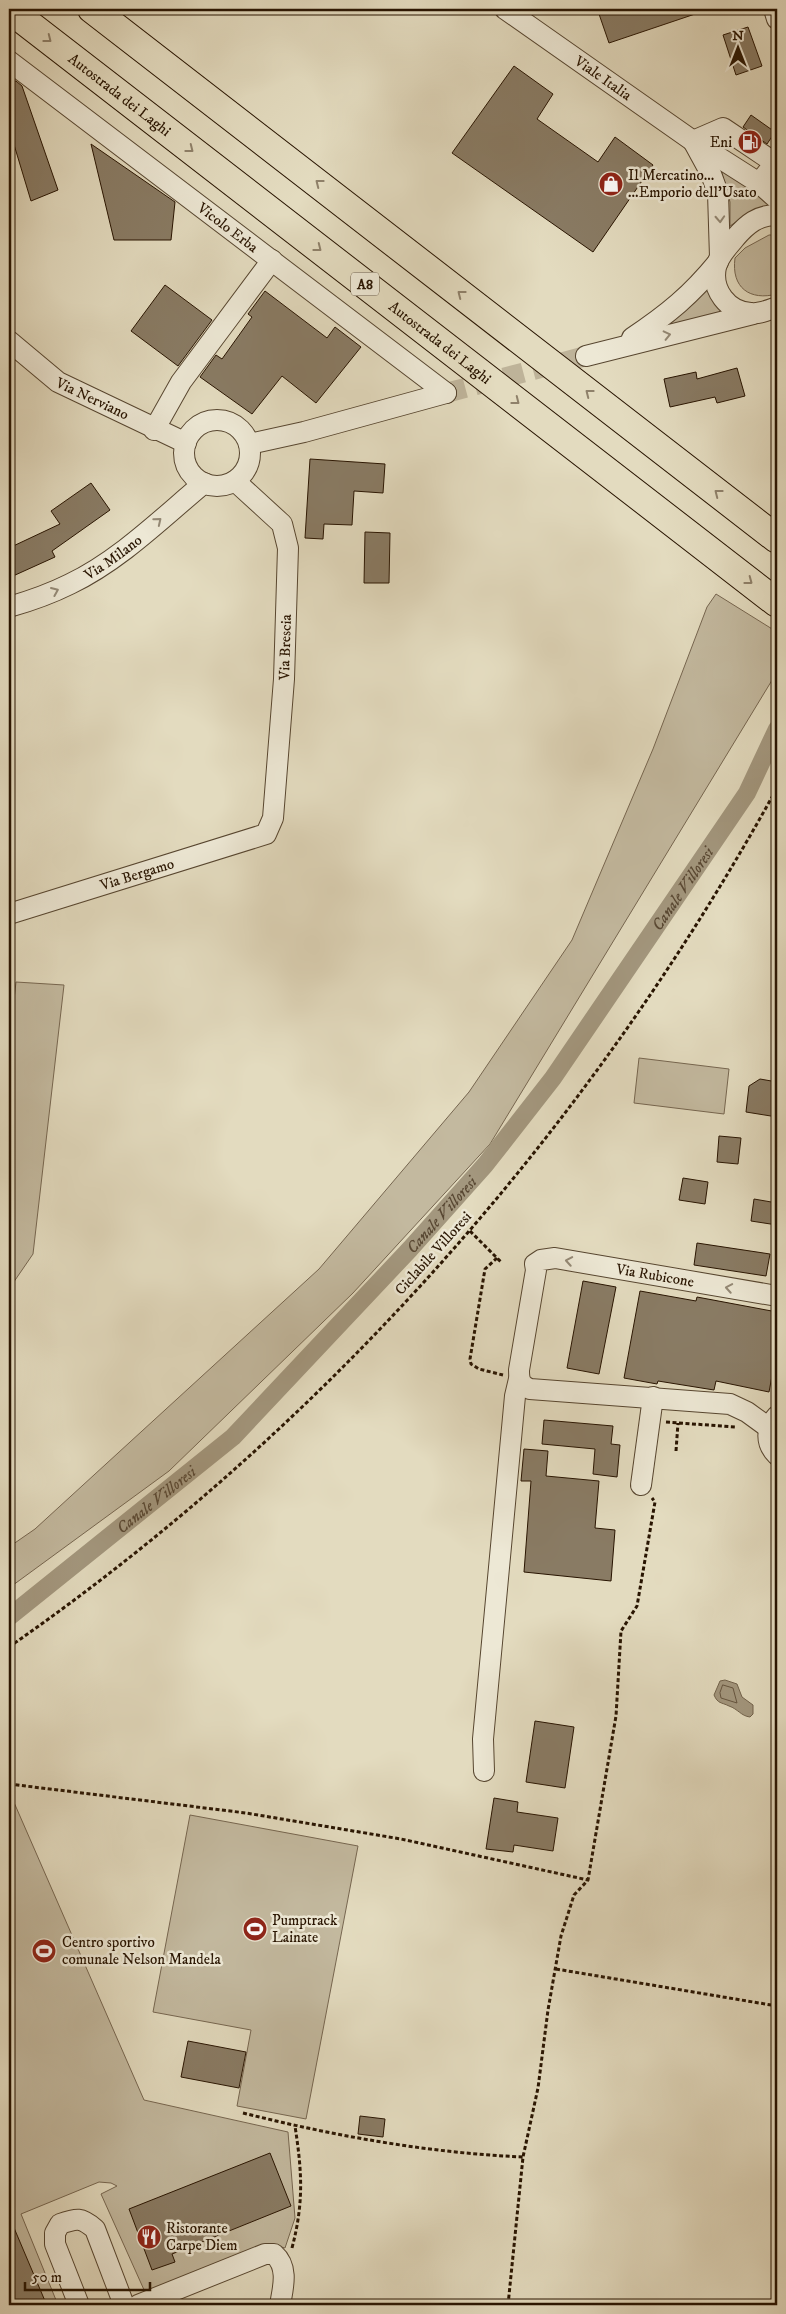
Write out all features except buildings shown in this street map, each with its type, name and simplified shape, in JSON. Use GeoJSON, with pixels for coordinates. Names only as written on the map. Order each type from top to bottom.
{"type":"FeatureCollection","features":[{"type":"Feature","properties":{"kind":"highway","name":"Autostrada dei Laghi"},"geometry":{"type":"LineString","coordinates":[[9,9],[777,602]]}},
{"type":"Feature","properties":{"kind":"highway"},"geometry":{"type":"LineString","coordinates":[[92,9],[767,531]]}},
{"type":"Feature","properties":{"kind":"street"},"geometry":{"type":"LineString","coordinates":[[774,9],[777,19]]}},
{"type":"Feature","properties":{"kind":"street","name":"Viale Italia"},"geometry":{"type":"LineString","coordinates":[[509,11],[693,141],[759,183],[777,199]]}},
{"type":"Feature","properties":{"kind":"street","name":"Vicolo Erba"},"geometry":{"type":"LineString","coordinates":[[9,61],[446,393],[304,432],[249,444]]}},
{"type":"Feature","properties":{"kind":"street","name":"Viale Italia"},"geometry":{"type":"LineString","coordinates":[[693,141],[711,174],[718,193],[719,259],[715,273],[716,285],[725,301],[738,310],[757,313]]}},
{"type":"Feature","properties":{"kind":"street"},"geometry":{"type":"LineString","coordinates":[[620,346],[674,308],[690,294],[748,223],[759,218],[777,214]]}},
{"type":"Feature","properties":{"kind":"street"},"geometry":{"type":"LineString","coordinates":[[154,430],[181,382],[272,260]]}},
{"type":"Feature","properties":{"kind":"street"},"geometry":{"type":"LineString","coordinates":[[586,356],[777,307]]}},
{"type":"Feature","properties":{"kind":"street","name":"Via Nerviano"},"geometry":{"type":"LineString","coordinates":[[9,341],[58,382],[154,430],[186,443]]}},
{"type":"Feature","properties":{"kind":"street"},"geometry":{"type":"LineString","coordinates":[[213,420],[232,423],[246,436],[249,444],[249,461],[242,475],[225,485],[215,486],[204,483],[196,478],[185,462],[184,452],[186,443],[196,427],[213,420]]}},
{"type":"Feature","properties":{"kind":"street","name":"Via Brescia"},"geometry":{"type":"LineString","coordinates":[[235,480],[282,524],[288,548],[284,679],[273,818],[266,834]]}},
{"type":"Feature","properties":{"kind":"street","name":"Via Milano"},"geometry":{"type":"LineString","coordinates":[[9,607],[63,587],[88,574],[120,552],[204,483]]}},
{"type":"Feature","properties":{"kind":"street","name":"Via Bergamo"},"geometry":{"type":"LineString","coordinates":[[9,914],[266,834]]}},
{"type":"Feature","properties":{"kind":"street","name":"Via Rubicone"},"geometry":{"type":"LineString","coordinates":[[519,1375],[536,1270],[535,1264],[541,1260],[555,1258],[777,1296]]}},
{"type":"Feature","properties":{"kind":"street"},"geometry":{"type":"LineString","coordinates":[[519,1375],[522,1385],[530,1388],[725,1404],[742,1420],[774,1419],[769,1444],[777,1455]]}},
{"type":"Feature","properties":{"kind":"street"},"geometry":{"type":"LineString","coordinates":[[484,1771],[483,1739],[514,1404],[519,1375]]}},
{"type":"Feature","properties":{"kind":"street"},"geometry":{"type":"LineString","coordinates":[[641,1485],[653,1397]]}},
{"type":"Feature","properties":{"kind":"street"},"geometry":{"type":"LineString","coordinates":[[79,2305],[55,2244],[55,2233],[60,2224],[73,2220],[85,2220],[95,2229],[124,2305]]}},
{"type":"Feature","properties":{"kind":"street"},"geometry":{"type":"LineString","coordinates":[[138,2305],[265,2254],[274,2254],[282,2262],[284,2270],[280,2305]]}},
{"type":"Feature","properties":{"kind":"path","name":"Ciclabile Villoresi"},"geometry":{"type":"LineString","coordinates":[[9,1647],[90,1587],[162,1530],[244,1459],[334,1374],[470,1231],[541,1146],[676,957],[753,832],[777,788]]}},
{"type":"Feature","properties":{"kind":"path"},"geometry":{"type":"LineString","coordinates":[[470,1231],[501,1262]]}},
{"type":"Feature","properties":{"kind":"path"},"geometry":{"type":"LineString","coordinates":[[497,1258],[485,1269],[470,1359],[472,1364],[479,1369],[519,1375]]}},
{"type":"Feature","properties":{"kind":"path"},"geometry":{"type":"LineString","coordinates":[[663,1422],[742,1420]]}},
{"type":"Feature","properties":{"kind":"path"},"geometry":{"type":"LineString","coordinates":[[676,1451],[678,1423]]}},
{"type":"Feature","properties":{"kind":"path"},"geometry":{"type":"LineString","coordinates":[[508,2305],[524,2157],[538,2088],[548,2010],[561,1936],[574,1895],[588,1880],[616,1716],[621,1631],[637,1606],[655,1502],[641,1485]]}},
{"type":"Feature","properties":{"kind":"path"},"geometry":{"type":"LineString","coordinates":[[9,1784],[246,1813],[401,1840],[588,1880]]}},
{"type":"Feature","properties":{"kind":"path"},"geometry":{"type":"LineString","coordinates":[[556,1969],[777,2006]]}},
{"type":"Feature","properties":{"kind":"path"},"geometry":{"type":"LineString","coordinates":[[243,2113],[295,2126],[471,2155],[524,2157]]}},
{"type":"Feature","properties":{"kind":"path"},"geometry":{"type":"LineString","coordinates":[[284,2270],[298,2222],[302,2190],[295,2126]]}},
{"type":"Feature","properties":{"kind":"shaded area"},"geometry":{"type":"Polygon","coordinates":[[[720,166],[775,205],[748,214],[730,226],[730,202],[720,166]]]}},
{"type":"Feature","properties":{"kind":"shaded area"},"geometry":{"type":"Polygon","coordinates":[[[769,235],[777,235],[777,294],[758,296],[744,290],[739,284],[736,277],[735,258],[745,248],[769,235]]]}},
{"type":"Feature","properties":{"kind":"shaded area"},"geometry":{"type":"Polygon","coordinates":[[[708,285],[726,311],[669,325],[694,302],[708,285]]]}},
{"type":"Feature","properties":{"kind":"shaded area"},"geometry":{"type":"Polygon","coordinates":[[[716,594],[777,632],[777,672],[490,1144],[353,1293],[169,1471],[9,1588],[9,1547],[35,1529],[319,1269],[469,1092],[572,940],[653,749],[707,607],[716,594]]]}},
{"type":"Feature","properties":{"kind":"shaded area"},"geometry":{"type":"Polygon","coordinates":[[[16,982],[64,985],[33,1254],[9,1289],[9,1044],[16,982]]]}},
{"type":"Feature","properties":{"kind":"shaded area"},"geometry":{"type":"Polygon","coordinates":[[[639,1058],[729,1069],[724,1114],[634,1103],[639,1058]]]}},
{"type":"Feature","properties":{"kind":"shaded area","name":"Centro sportivo comunale Nelson Mandela"},"geometry":{"type":"Polygon","coordinates":[[[9,1791],[144,2100],[288,2132],[295,2218],[285,2248],[274,2245],[145,2292],[101,2194],[117,2186],[111,2183],[99,2182],[21,2214],[58,2305],[9,2305],[9,1791]]]}},
{"type":"Feature","properties":{"kind":"shaded area","name":"Pumptrack Lainate"},"geometry":{"type":"Polygon","coordinates":[[[190,1815],[358,1846],[306,2119],[237,2106],[251,2030],[153,2012],[190,1815]]]}},
{"type":"Feature","properties":{"kind":"water"},"geometry":{"type":"Polygon","coordinates":[[[725,1680],[737,1684],[742,1697],[753,1705],[753,1714],[750,1717],[715,1698],[714,1695],[720,1681],[725,1680]]]}},
{"type":"Feature","properties":{"kind":"waterway","name":"Canale Villoresi"},"geometry":{"type":"LineString","coordinates":[[9,1617],[233,1437],[410,1249],[485,1165],[553,1078],[747,793],[777,729]]}},
{"type":"Feature","properties":{"kind":"tunnel"},"geometry":{"type":"LineString","coordinates":[[446,393],[586,356]]}},
{"type":"Feature","properties":{"kind":"place","name":"Eni"},"geometry":{"type":"Point","coordinates":[750,142]}},
{"type":"Feature","properties":{"kind":"place","name":"Il Mercatino... ...Emporio dell'Usato"},"geometry":{"type":"Point","coordinates":[611,184]}},
{"type":"Feature","properties":{"kind":"place","name":"Pumptrack Lainate"},"geometry":{"type":"Point","coordinates":[255,1929]}},
{"type":"Feature","properties":{"kind":"place","name":"Centro sportivo comunale Nelson Mandela"},"geometry":{"type":"Point","coordinates":[44,1951]}},
{"type":"Feature","properties":{"kind":"place","name":"Ristorante Carpe Diem"},"geometry":{"type":"Point","coordinates":[149,2237]}}]}
